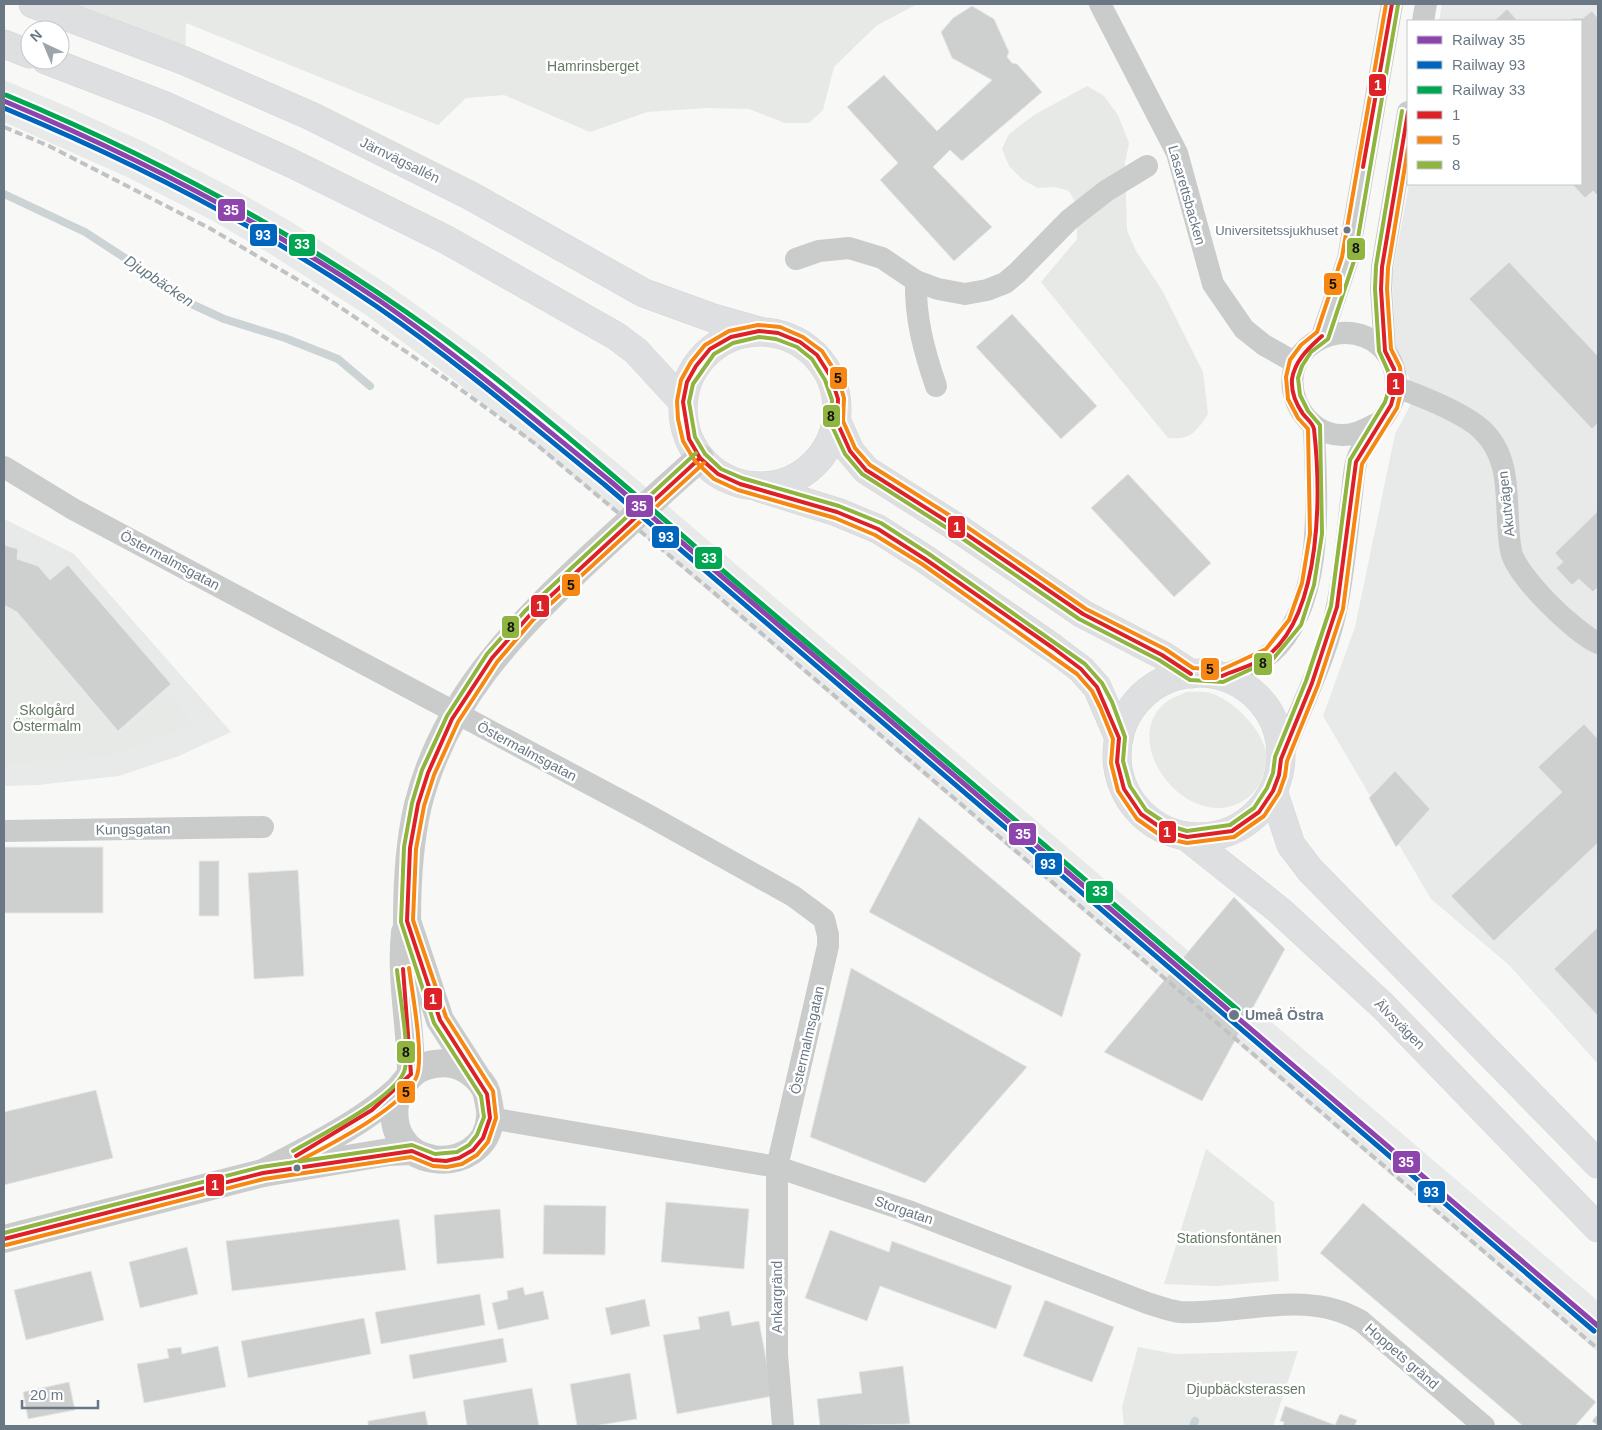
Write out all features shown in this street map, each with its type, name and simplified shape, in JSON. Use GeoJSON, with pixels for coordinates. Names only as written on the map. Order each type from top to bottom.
{"type":"FeatureCollection","features":[{"type":"Feature","properties":{"kind":"main road","name":"Järnvägsallén"},"geometry":{"type":"LineString","coordinates":[[33,4],[185,60],[311,116],[471,196],[644,294],[713,318],[759,331]]}},
{"type":"Feature","properties":{"kind":"main road"},"geometry":{"type":"LineString","coordinates":[[4,44],[20,50]]}},
{"type":"Feature","properties":{"kind":"main road"},"geometry":{"type":"LineString","coordinates":[[70,69],[163,105],[291,163],[447,240],[616,336],[636,351],[683,402]]}},
{"type":"Feature","properties":{"kind":"main road"},"geometry":{"type":"LineString","coordinates":[[752,486],[784,483],[804,473],[821,458],[831,442],[837,422],[838,398],[831,377],[816,355],[800,342],[778,333],[759,331],[731,337],[710,350],[696,366],[687,382],[683,402],[684,419],[689,439],[700,458],[718,474],[740,484],[837,512],[878,529],[925,559],[1081,668],[1097,687],[1119,738]]}},
{"type":"Feature","properties":{"kind":"main road"},"geometry":{"type":"LineString","coordinates":[[837,422],[850,451],[866,470],[953,525],[1083,614],[1162,655],[1191,674]]}},
{"type":"Feature","properties":{"kind":"main road"},"geometry":{"type":"LineString","coordinates":[[1191,674],[1222,676],[1241,685],[1259,699],[1272,716],[1280,737],[1281,759],[1279,775],[1273,791],[1259,812],[1232,831],[1187,837],[1168,832],[1141,814],[1124,789],[1117,762],[1119,738],[1128,714],[1140,698],[1154,687],[1168,680],[1191,674]]}},
{"type":"Feature","properties":{"kind":"main road"},"geometry":{"type":"LineString","coordinates":[[1273,791],[1291,845],[1310,870],[1598,1164]]}},
{"type":"Feature","properties":{"kind":"main road","name":"Älvsvägen"},"geometry":{"type":"LineString","coordinates":[[1187,837],[1280,911],[1384,1006],[1598,1228]]}},
{"type":"Feature","properties":{"kind":"street","name":"Lasarettsbacken"},"geometry":{"type":"LineString","coordinates":[[1100,4],[1177,153],[1213,284],[1244,329],[1264,345],[1296,363]]}},
{"type":"Feature","properties":{"kind":"street"},"geometry":{"type":"LineString","coordinates":[[1322,336],[1348,260],[1392,4]]}},
{"type":"Feature","properties":{"kind":"street"},"geometry":{"type":"LineString","coordinates":[[1423,20],[1426,4]]}},
{"type":"Feature","properties":{"kind":"street"},"geometry":{"type":"LineString","coordinates":[[1385,351],[1381,289],[1382,267],[1407,118]]}},
{"type":"Feature","properties":{"kind":"street"},"geometry":{"type":"LineString","coordinates":[[796,259],[818,251],[849,248],[882,258],[916,281],[938,289],[965,294],[988,290],[1005,282],[1017,273],[1069,220],[1106,191],[1147,166]]}},
{"type":"Feature","properties":{"kind":"street"},"geometry":{"type":"LineString","coordinates":[[916,281],[915,308],[924,351],[936,386]]}},
{"type":"Feature","properties":{"kind":"street"},"geometry":{"type":"LineString","coordinates":[[1281,759],[1312,683],[1337,607],[1356,462],[1378,423],[1391,405],[1396,387],[1394,369],[1385,351],[1371,339],[1353,332],[1338,332],[1322,336],[1306,348],[1296,363],[1292,378],[1294,397],[1303,415],[1314,426],[1328,433],[1342,436],[1358,433],[1378,423]]}},
{"type":"Feature","properties":{"kind":"street","name":"Akutvägen"},"geometry":{"type":"LineString","coordinates":[[1396,387],[1432,400],[1480,429],[1490,441],[1506,470],[1511,552],[1516,566],[1572,626],[1598,643]]}},
{"type":"Feature","properties":{"kind":"street"},"geometry":{"type":"LineString","coordinates":[[1222,676],[1270,654],[1295,623],[1308,584],[1316,534],[1314,426]]}},
{"type":"Feature","properties":{"kind":"street"},"geometry":{"type":"LineString","coordinates":[[407,921],[440,1020],[487,1094],[490,1118],[483,1138],[473,1150],[459,1158],[446,1161],[433,1160],[412,1151],[395,1128],[393,1107],[407,1072],[403,956],[407,921],[410,848],[418,804],[439,745],[468,692],[492,658],[529,616],[700,458]]}},
{"type":"Feature","properties":{"kind":"street","name":"Östermalmsgatan"},"geometry":{"type":"LineString","coordinates":[[4,467],[73,509],[655,819],[793,896],[824,919],[828,935],[828,946],[777,1167]]}},
{"type":"Feature","properties":{"kind":"street","name":"Kungsgatan"},"geometry":{"type":"LineString","coordinates":[[4,831],[263,828]]}},
{"type":"Feature","properties":{"kind":"street"},"geometry":{"type":"LineString","coordinates":[[263,1174],[361,1118],[407,1072],[434,1064],[451,1064],[466,1069],[478,1079]]}},
{"type":"Feature","properties":{"kind":"street","name":"Storgatan"},"geometry":{"type":"LineString","coordinates":[[490,1118],[777,1167],[912,1212],[1147,1303],[1180,1312],[1310,1305]]}},
{"type":"Feature","properties":{"kind":"street"},"geometry":{"type":"LineString","coordinates":[[4,1239],[263,1174],[334,1161],[412,1151]]}},
{"type":"Feature","properties":{"kind":"street","name":"Ankargränd"},"geometry":{"type":"LineString","coordinates":[[777,1167],[777,1355],[783,1426]]}},
{"type":"Feature","properties":{"kind":"street","name":"Hoppets gränd"},"geometry":{"type":"LineString","coordinates":[[1310,1305],[1329,1306],[1346,1312],[1361,1321],[1484,1426]]}},
{"type":"Feature","properties":{"kind":"shaded area"},"geometry":{"type":"Polygon","coordinates":[[[1442,4],[1598,4],[1598,1064],[1509,965],[1431,899],[1323,716],[1355,627],[1395,434],[1410,406],[1409,378],[1396,352],[1392,276],[1409,185],[1582,185],[1582,20],[1439,20],[1442,4]]]}},
{"type":"Feature","properties":{"kind":"shaded area"},"geometry":{"type":"Polygon","coordinates":[[[4,80],[146,143],[232,188],[290,221],[390,286],[479,350],[621,466],[1598,1301],[1598,1352],[596,495],[455,381],[369,317],[270,254],[213,221],[129,178],[4,122],[4,80]]]}},
{"type":"Feature","properties":{"kind":"shaded area"},"geometry":{"type":"Polygon","coordinates":[[[4,519],[74,554],[231,732],[179,756],[119,776],[38,785],[4,786],[4,519]]]}},
{"type":"Feature","properties":{"kind":"green space","name":"Hamrinsberget"},"geometry":{"type":"Polygon","coordinates":[[[22,4],[917,4],[876,26],[834,67],[823,110],[809,123],[785,123],[749,109],[706,108],[647,112],[590,132],[504,95],[466,98],[438,125],[186,23],[185,61],[22,4]]]}},
{"type":"Feature","properties":{"kind":"green space"},"geometry":{"type":"Polygon","coordinates":[[[1087,86],[1104,96],[1118,115],[1129,143],[1125,163],[1127,230],[1136,251],[1162,290],[1203,372],[1208,414],[1192,434],[1182,438],[1168,438],[1041,282],[1077,239],[1076,203],[1069,191],[1055,187],[1038,188],[1023,180],[1009,166],[1002,149],[1009,134],[1034,115],[1087,86]]]}},
{"type":"Feature","properties":{"kind":"green space","name":"Skolgård Östermalm"},"geometry":{"type":"Polygon","coordinates":[[[4,610],[20,623],[121,736],[168,693],[193,724],[109,756],[4,764],[4,610]]]}},
{"type":"Feature","properties":{"kind":"green space"},"geometry":{"type":"Polygon","coordinates":[[[1186,692],[1210,693],[1230,703],[1246,717],[1263,742],[1266,759],[1261,781],[1251,795],[1237,804],[1216,808],[1195,803],[1177,791],[1162,774],[1152,755],[1149,735],[1154,716],[1169,700],[1186,692]]]}},
{"type":"Feature","properties":{"kind":"green space","name":"Stationsfontänen"},"geometry":{"type":"Polygon","coordinates":[[[1206,1149],[1274,1202],[1279,1281],[1217,1286],[1164,1284],[1206,1149]]]}},
{"type":"Feature","properties":{"kind":"green space","name":"Djupbäcksterassen"},"geometry":{"type":"Polygon","coordinates":[[[1138,1347],[1175,1354],[1298,1351],[1273,1426],[1124,1426],[1122,1407],[1138,1347]]]}},
{"type":"Feature","properties":{"kind":"building"},"geometry":{"type":"Polygon","coordinates":[[[972,6],[994,19],[1009,52],[1007,57],[1012,63],[1017,64],[1042,92],[962,161],[950,150],[933,167],[992,227],[954,261],[880,180],[898,163],[847,107],[884,75],[937,131],[992,80],[952,58],[941,32],[953,18],[972,6]]]}},
{"type":"Feature","properties":{"kind":"building"},"geometry":{"type":"Polygon","coordinates":[[[1507,9],[1517,20],[1495,20],[1507,9]]]}},
{"type":"Feature","properties":{"kind":"building"},"geometry":{"type":"Polygon","coordinates":[[[1592,11],[1598,18],[1598,196],[1593,191],[1585,198],[1573,185],[1582,185],[1582,20],[1572,20],[1572,18],[1583,18],[1592,11]]]}},
{"type":"Feature","properties":{"kind":"building"},"geometry":{"type":"Polygon","coordinates":[[[1509,262],[1598,356],[1598,423],[1592,429],[1469,299],[1509,262]]]}},
{"type":"Feature","properties":{"kind":"building"},"geometry":{"type":"Polygon","coordinates":[[[1012,314],[1097,406],[1061,439],[976,347],[1012,314]]]}},
{"type":"Feature","properties":{"kind":"building"},"geometry":{"type":"Polygon","coordinates":[[[1128,474],[1211,563],[1174,597],[1091,508],[1128,474]]]}},
{"type":"Feature","properties":{"kind":"building"},"geometry":{"type":"Polygon","coordinates":[[[1598,511],[1598,587],[1593,592],[1579,579],[1572,585],[1556,568],[1563,562],[1555,553],[1598,511]]]}},
{"type":"Feature","properties":{"kind":"building"},"geometry":{"type":"Polygon","coordinates":[[[4,545],[18,549],[17,559],[38,566],[50,580],[68,565],[171,684],[118,731],[17,612],[4,605],[4,545]]]}},
{"type":"Feature","properties":{"kind":"building"},"geometry":{"type":"Polygon","coordinates":[[[1584,724],[1598,739],[1598,843],[1494,941],[1451,896],[1562,792],[1538,767],[1584,724]]]}},
{"type":"Feature","properties":{"kind":"building"},"geometry":{"type":"Polygon","coordinates":[[[1395,771],[1430,809],[1396,847],[1369,798],[1395,771]]]}},
{"type":"Feature","properties":{"kind":"building"},"geometry":{"type":"Polygon","coordinates":[[[919,817],[1081,954],[1062,1017],[869,912],[919,817]]]}},
{"type":"Feature","properties":{"kind":"building"},"geometry":{"type":"Polygon","coordinates":[[[4,847],[103,847],[103,913],[4,913],[4,847]]]}},
{"type":"Feature","properties":{"kind":"building"},"geometry":{"type":"Polygon","coordinates":[[[199,861],[219,861],[219,916],[199,916],[199,861]]]}},
{"type":"Feature","properties":{"kind":"building"},"geometry":{"type":"Polygon","coordinates":[[[298,870],[304,976],[254,979],[248,873],[298,870]]]}},
{"type":"Feature","properties":{"kind":"building","name":"Umeå Östra"},"geometry":{"type":"Polygon","coordinates":[[[1234,897],[1285,949],[1202,1101],[1104,1052],[1234,897]]]}},
{"type":"Feature","properties":{"kind":"building"},"geometry":{"type":"Polygon","coordinates":[[[1598,927],[1598,1016],[1554,969],[1598,927]]]}},
{"type":"Feature","properties":{"kind":"building"},"geometry":{"type":"Polygon","coordinates":[[[851,968],[1027,1067],[925,1183],[810,1137],[851,968]]]}},
{"type":"Feature","properties":{"kind":"building"},"geometry":{"type":"Polygon","coordinates":[[[96,1090],[113,1158],[4,1185],[4,1112],[96,1090]]]}},
{"type":"Feature","properties":{"kind":"building"},"geometry":{"type":"Polygon","coordinates":[[[666,1202],[749,1209],[744,1269],[661,1262],[666,1202]]]}},
{"type":"Feature","properties":{"kind":"building"},"geometry":{"type":"Polygon","coordinates":[[[1363,1203],[1596,1402],[1575,1426],[1523,1426],[1320,1253],[1363,1203]]]}},
{"type":"Feature","properties":{"kind":"building"},"geometry":{"type":"Polygon","coordinates":[[[544,1205],[606,1206],[605,1255],[543,1254],[544,1205]]]}},
{"type":"Feature","properties":{"kind":"building"},"geometry":{"type":"Polygon","coordinates":[[[500,1209],[504,1258],[437,1264],[434,1215],[500,1209]]]}},
{"type":"Feature","properties":{"kind":"building"},"geometry":{"type":"Polygon","coordinates":[[[399,1219],[406,1270],[232,1291],[226,1241],[399,1219]]]}},
{"type":"Feature","properties":{"kind":"building"},"geometry":{"type":"Polygon","coordinates":[[[830,1230],[889,1252],[892,1241],[1012,1286],[996,1329],[880,1286],[867,1321],[805,1298],[830,1230]]]}},
{"type":"Feature","properties":{"kind":"building"},"geometry":{"type":"Polygon","coordinates":[[[187,1247],[198,1294],[140,1308],[129,1262],[187,1247]]]}},
{"type":"Feature","properties":{"kind":"building"},"geometry":{"type":"Polygon","coordinates":[[[91,1271],[104,1320],[26,1340],[14,1290],[91,1271]]]}},
{"type":"Feature","properties":{"kind":"building"},"geometry":{"type":"Polygon","coordinates":[[[523,1287],[525,1295],[543,1291],[549,1319],[498,1330],[492,1303],[508,1299],[507,1291],[523,1287]]]}},
{"type":"Feature","properties":{"kind":"building"},"geometry":{"type":"Polygon","coordinates":[[[480,1294],[485,1325],[381,1344],[375,1312],[480,1294]]]}},
{"type":"Feature","properties":{"kind":"building"},"geometry":{"type":"Polygon","coordinates":[[[645,1299],[650,1326],[611,1335],[605,1308],[645,1299]]]}},
{"type":"Feature","properties":{"kind":"building"},"geometry":{"type":"Polygon","coordinates":[[[1045,1300],[1114,1327],[1092,1382],[1023,1356],[1045,1300]]]}},
{"type":"Feature","properties":{"kind":"building"},"geometry":{"type":"Polygon","coordinates":[[[729,1311],[732,1326],[759,1321],[773,1396],[677,1414],[663,1335],[700,1329],[698,1317],[729,1311]]]}},
{"type":"Feature","properties":{"kind":"building"},"geometry":{"type":"Polygon","coordinates":[[[364,1318],[371,1354],[248,1378],[241,1341],[364,1318]]]}},
{"type":"Feature","properties":{"kind":"building"},"geometry":{"type":"Polygon","coordinates":[[[503,1338],[507,1362],[413,1379],[409,1355],[503,1338]]]}},
{"type":"Feature","properties":{"kind":"building"},"geometry":{"type":"Polygon","coordinates":[[[218,1346],[226,1387],[144,1403],[137,1364],[169,1358],[167,1349],[181,1347],[182,1354],[218,1346]]]}},
{"type":"Feature","properties":{"kind":"building"},"geometry":{"type":"Polygon","coordinates":[[[903,1366],[910,1424],[820,1426],[817,1399],[862,1393],[859,1372],[903,1366]]]}},
{"type":"Feature","properties":{"kind":"building"},"geometry":{"type":"Polygon","coordinates":[[[630,1373],[637,1419],[594,1426],[577,1426],[570,1384],[630,1373]]]}},
{"type":"Feature","properties":{"kind":"building"},"geometry":{"type":"Polygon","coordinates":[[[69,1382],[75,1410],[28,1419],[23,1392],[69,1382]]]}},
{"type":"Feature","properties":{"kind":"building"},"geometry":{"type":"Polygon","coordinates":[[[532,1388],[539,1426],[467,1426],[463,1400],[532,1388]]]}},
{"type":"Feature","properties":{"kind":"building"},"geometry":{"type":"Polygon","coordinates":[[[1285,1406],[1335,1425],[1340,1414],[1357,1420],[1355,1425],[1358,1426],[1283,1426],[1284,1422],[1280,1421],[1285,1406]]]}},
{"type":"Feature","properties":{"kind":"building"},"geometry":{"type":"Polygon","coordinates":[[[425,1411],[428,1426],[368,1426],[368,1421],[425,1411]]]}},
{"type":"Feature","properties":{"kind":"building"},"geometry":{"type":"Polygon","coordinates":[[[1598,1414],[1598,1426],[1592,1421],[1598,1414]]]}},
{"type":"Feature","properties":{"kind":"waterway","name":"Djupbäcken"},"geometry":{"type":"LineString","coordinates":[[4,194],[85,232],[148,273],[185,301],[224,319],[285,338],[338,359],[370,386]]}},
{"type":"Feature","properties":{"kind":"waterway"},"geometry":{"type":"LineString","coordinates":[[1193,1426],[1195,1421]]}},
{"type":"Feature","properties":{"kind":"railway"},"geometry":{"type":"LineString","coordinates":[[4,127],[49,146],[211,229],[310,287],[445,378],[537,445],[712,591],[1598,1349]]}},
{"type":"Feature","properties":{"kind":"rail line","name":"33"},"geometry":{"type":"LineString","coordinates":[[6,95],[118,145],[226,201],[331,262],[433,331],[522,399],[608,471],[1238,1010]]}},
{"type":"Feature","properties":{"kind":"rail line","name":"35"},"geometry":{"type":"LineString","coordinates":[[4,101],[149,167],[244,217],[380,301],[467,366],[609,480],[1598,1326]]}},
{"type":"Feature","properties":{"kind":"rail line","name":"93"},"geometry":{"type":"LineString","coordinates":[[4,108],[101,150],[241,222],[376,306],[464,371],[605,485],[1594,1331]]}},
{"type":"Feature","properties":{"kind":"transit line","name":"5"},"geometry":{"type":"LineString","coordinates":[[1386,4],[1342,257],[1317,332],[1301,345],[1290,360],[1286,377],[1288,399],[1298,418],[1308,429],[1310,534],[1302,583],[1289,620],[1266,649],[1221,670],[1193,668],[1165,649],[1086,609],[957,520],[870,465],[855,448],[843,421],[844,398],[837,374],[822,351],[803,337],[780,327],[758,325],[729,331],[705,345],[691,362],[681,380],[677,401],[678,419],[683,441],[695,461],[714,479],[738,490],[835,518],[875,535],[922,564],[1077,674],[1092,691],[1100,707],[1113,739],[1111,763],[1118,791],[1137,819],[1164,838],[1187,843],[1234,837],[1264,816],[1279,793],[1285,776],[1287,761],[1318,685],[1343,609],[1362,464],[1397,408],[1402,388],[1400,367],[1391,349],[1387,289],[1388,268],[1407,154]]}},
{"type":"Feature","properties":{"kind":"transit line","name":"1"},"geometry":{"type":"LineString","coordinates":[[1363,167],[1392,4]]}},
{"type":"Feature","properties":{"kind":"transit line","name":"8"},"geometry":{"type":"LineString","coordinates":[[1398,5],[1354,261],[1328,339],[1311,352],[1302,366],[1298,378],[1300,395],[1308,411],[1320,425],[1322,534],[1314,585],[1301,625],[1273,659],[1223,682],[1190,680],[1159,660],[1079,619],[950,530],[862,474],[845,454],[831,424],[832,400],[825,380],[812,359],[797,347],[776,339],[759,337],[733,343],[714,354],[693,384],[689,402],[695,437],[705,454],[721,469],[742,478],[839,506],[881,523],[929,554],[1085,664],[1102,683],[1112,702],[1125,737],[1123,761],[1130,786],[1146,810],[1170,826],[1187,831],[1230,825],[1254,808],[1267,788],[1273,773],[1275,757],[1306,681],[1331,606],[1350,460],[1385,402],[1390,386],[1388,371],[1379,351],[1375,289],[1376,266],[1402,111]]}},
{"type":"Feature","properties":{"kind":"transit line","name":"1"},"geometry":{"type":"LineString","coordinates":[[1191,674],[1162,655],[1083,614],[953,525],[866,470],[850,451],[837,422],[838,399],[831,377],[817,355],[800,342],[778,333],[759,331],[731,337],[710,349],[696,366],[687,382],[683,402],[689,439],[700,458],[718,474],[740,484],[837,512],[878,529],[925,559],[1053,648],[1081,669],[1097,687],[1119,738],[1117,762],[1124,789],[1141,814],[1167,832],[1187,837],[1232,831],[1259,812],[1273,791],[1279,775],[1281,759],[1312,683],[1337,607],[1356,462],[1391,405],[1396,387],[1394,369],[1385,351],[1381,289],[1382,267],[1407,118]]}},
{"type":"Feature","properties":{"kind":"transit line","name":"1"},"geometry":{"type":"LineString","coordinates":[[1222,676],[1253,664],[1270,654],[1287,634],[1300,609],[1309,580],[1317,516],[1316,455],[1313,427],[1296,402],[1292,388],[1292,379],[1299,360],[1322,336]]}},
{"type":"Feature","properties":{"kind":"transit line","name":"8"},"geometry":{"type":"LineString","coordinates":[[4,1233],[261,1167],[412,1145],[435,1154],[457,1152],[469,1145],[477,1135],[484,1117],[481,1096],[434,1023],[401,922],[404,847],[412,803],[422,770],[447,716],[487,654],[525,611],[696,453]]}},
{"type":"Feature","properties":{"kind":"transit line","name":"1"},"geometry":{"type":"LineString","coordinates":[[4,1239],[263,1173],[412,1151],[433,1160],[446,1161],[459,1158],[473,1150],[483,1138],[490,1118],[487,1094],[440,1020],[407,921],[410,848],[418,804],[428,773],[452,719],[492,658],[529,616],[700,458]]}},
{"type":"Feature","properties":{"kind":"transit line","name":"5"},"geometry":{"type":"LineString","coordinates":[[6,1245],[264,1179],[411,1157],[433,1166],[447,1167],[462,1164],[477,1155],[488,1142],[496,1118],[493,1091],[446,1017],[413,920],[416,849],[424,806],[434,775],[458,722],[497,662],[533,620],[704,463]]}},
{"type":"Feature","properties":{"kind":"transit line","name":"5"},"geometry":{"type":"LineString","coordinates":[[299,1161],[380,1114],[396,1102],[408,1090],[416,1078],[419,1041],[409,968]]}},
{"type":"Feature","properties":{"kind":"transit line","name":"1"},"geometry":{"type":"LineString","coordinates":[[403,969],[411,1074]]}},
{"type":"Feature","properties":{"kind":"transit line","name":"8"},"geometry":{"type":"LineString","coordinates":[[293,1151],[337,1127],[371,1105],[386,1094],[397,1083],[404,1072],[406,1064],[404,1022],[397,970]]}},
{"type":"Feature","properties":{"kind":"transit line","name":"1"},"geometry":{"type":"LineString","coordinates":[[296,1156],[372,1110],[411,1074]]}},
{"type":"Feature","properties":{"kind":"place","name":"Universitetssjukhuset"},"geometry":{"type":"Point","coordinates":[1347,230]}},
{"type":"Feature","properties":{"kind":"place","name":"Umeå Östra"},"geometry":{"type":"Point","coordinates":[1234,1015]}}]}
